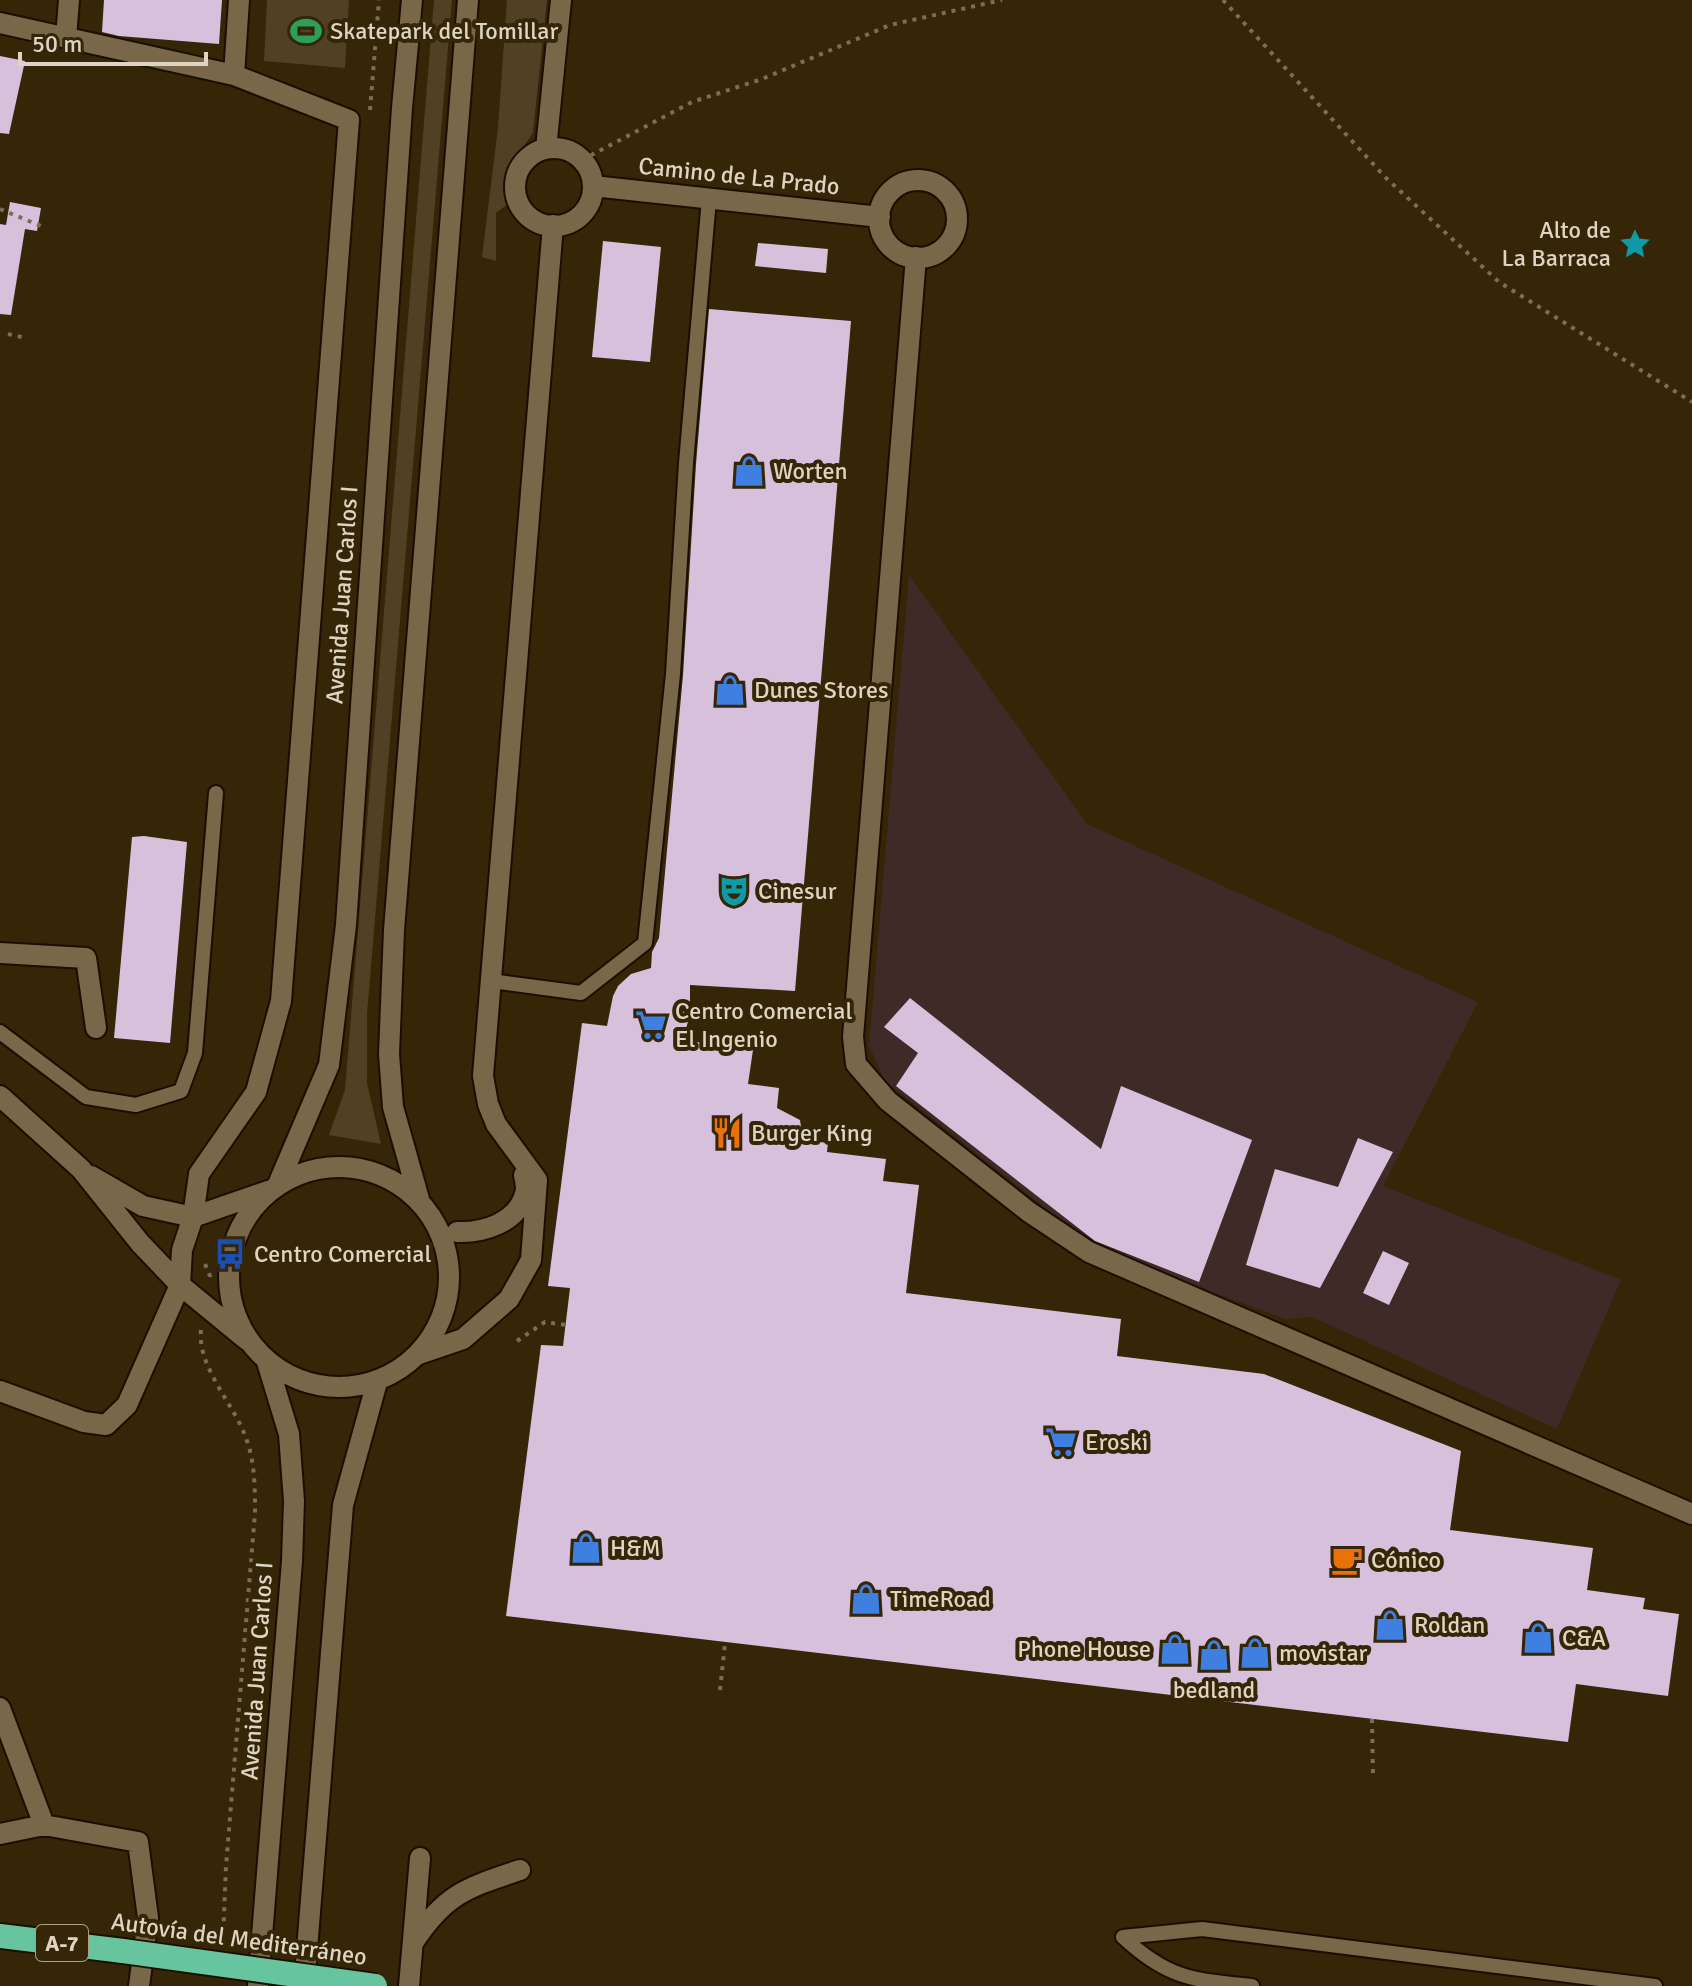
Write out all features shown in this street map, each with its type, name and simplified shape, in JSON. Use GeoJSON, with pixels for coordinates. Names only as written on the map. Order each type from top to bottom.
{"type":"FeatureCollection","features":[{"type":"Feature","properties":{"kind":"highway","name":"Autovía del Mediterráneo"},"geometry":{"type":"LineString","coordinates":[[0,1936],[375,1986]]}},
{"type":"Feature","properties":{"kind":"street"},"geometry":{"type":"LineString","coordinates":[[66,38],[69,0]]}},
{"type":"Feature","properties":{"kind":"street"},"geometry":{"type":"LineString","coordinates":[[234,75],[239,0]]}},
{"type":"Feature","properties":{"kind":"street","name":"Avenida Juan Carlos I"},"geometry":{"type":"LineString","coordinates":[[274,1187],[329,1065],[346,925],[412,0]]}},
{"type":"Feature","properties":{"kind":"street"},"geometry":{"type":"LineString","coordinates":[[419,1199],[393,1107],[389,1054],[394,930],[468,0]]}},
{"type":"Feature","properties":{"kind":"street"},"geometry":{"type":"LineString","coordinates":[[546,149],[561,0]]}},
{"type":"Feature","properties":{"kind":"street"},"geometry":{"type":"LineString","coordinates":[[0,23],[234,75],[349,120],[281,1001],[256,1092],[199,1174],[193,1217],[182,1250],[180,1285],[127,1405],[106,1425],[71,1418],[0,1391]]}},
{"type":"Feature","properties":{"kind":"street"},"geometry":{"type":"LineString","coordinates":[[559,148],[582,160],[593,186],[588,206],[580,217],[561,225],[543,224],[522,209],[516,195],[516,181],[521,167],[531,156],[546,149],[559,148]]}},
{"type":"Feature","properties":{"kind":"street"},"geometry":{"type":"LineString","coordinates":[[924,180],[946,191],[957,211],[957,224],[953,237],[941,250],[925,257],[916,257],[896,250],[886,241],[880,217],[886,198],[895,188],[911,181],[924,180]]}},
{"type":"Feature","properties":{"kind":"street","name":"Camino de La Prado"},"geometry":{"type":"LineString","coordinates":[[593,186],[880,217]]}},
{"type":"Feature","properties":{"kind":"street"},"geometry":{"type":"LineString","coordinates":[[0,1096],[81,1169],[140,1243],[180,1285],[283,1373],[325,1387],[356,1387],[377,1382],[419,1354],[463,1339],[509,1299],[531,1260],[537,1180],[496,1124],[488,1104],[483,1076],[553,225]]}},
{"type":"Feature","properties":{"kind":"street"},"geometry":{"type":"LineString","coordinates":[[916,257],[853,1037],[856,1064],[888,1101],[1029,1212],[1089,1252],[1692,1514]]}},
{"type":"Feature","properties":{"kind":"street"},"geometry":{"type":"LineString","coordinates":[[0,953],[86,958],[96,1028]]}},
{"type":"Feature","properties":{"kind":"street"},"geometry":{"type":"LineString","coordinates":[[457,1232],[476,1233],[501,1223],[513,1212],[525,1195],[525,1176],[517,1152]]}},
{"type":"Feature","properties":{"kind":"street"},"geometry":{"type":"LineString","coordinates":[[81,1169],[143,1206],[193,1217],[323,1167],[360,1167],[398,1182],[419,1199],[438,1224],[447,1248],[450,1291],[435,1335],[419,1354]]}},
{"type":"Feature","properties":{"kind":"street"},"geometry":{"type":"LineString","coordinates":[[247,1340],[229,1298],[230,1254],[244,1219],[274,1187]]}},
{"type":"Feature","properties":{"kind":"street","name":"Avenida Juan Carlos I"},"geometry":{"type":"LineString","coordinates":[[258,1986],[292,1561],[294,1501],[289,1434],[267,1362]]}},
{"type":"Feature","properties":{"kind":"street"},"geometry":{"type":"LineString","coordinates":[[304,1986],[343,1505],[377,1382]]}},
{"type":"Feature","properties":{"kind":"street"},"geometry":{"type":"LineString","coordinates":[[0,1708],[44,1825]]}},
{"type":"Feature","properties":{"kind":"street"},"geometry":{"type":"LineString","coordinates":[[0,1834],[44,1825],[138,1842],[148,1918],[139,1986]]}},
{"type":"Feature","properties":{"kind":"street"},"geometry":{"type":"LineString","coordinates":[[409,1986],[420,1858]]}},
{"type":"Feature","properties":{"kind":"street"},"geometry":{"type":"LineString","coordinates":[[413,1943],[432,1914],[468,1887],[520,1870]]}},
{"type":"Feature","properties":{"kind":"lane"},"geometry":{"type":"LineString","coordinates":[[491,981],[581,993],[645,943],[673,674],[687,449],[709,199]]}},
{"type":"Feature","properties":{"kind":"lane"},"geometry":{"type":"LineString","coordinates":[[0,1032],[86,1097],[136,1105],[181,1091],[195,1053],[216,793]]}},
{"type":"Feature","properties":{"kind":"lane"},"geometry":{"type":"LineString","coordinates":[[1252,1986],[1195,1980],[1167,1971],[1143,1956],[1123,1937],[1202,1929],[1655,1986]]}},
{"type":"Feature","properties":{"kind":"path"},"geometry":{"type":"LineString","coordinates":[[582,160],[692,102],[762,79],[890,25],[1002,0]]}},
{"type":"Feature","properties":{"kind":"path"},"geometry":{"type":"LineString","coordinates":[[1223,0],[1386,178],[1499,282],[1692,402]]}},
{"type":"Feature","properties":{"kind":"path"},"geometry":{"type":"LineString","coordinates":[[0,209],[41,226]]}},
{"type":"Feature","properties":{"kind":"path"},"geometry":{"type":"LineString","coordinates":[[8,334],[26,338]]}},
{"type":"Feature","properties":{"kind":"path"},"geometry":{"type":"LineString","coordinates":[[203,1256],[210,1276],[200,1343],[204,1358],[246,1438],[253,1462],[255,1500],[222,1949]]}},
{"type":"Feature","properties":{"kind":"path"},"geometry":{"type":"LineString","coordinates":[[517,1341],[545,1322],[566,1325]]}},
{"type":"Feature","properties":{"kind":"path"},"geometry":{"type":"LineString","coordinates":[[720,1690],[725,1644]]}},
{"type":"Feature","properties":{"kind":"path"},"geometry":{"type":"LineString","coordinates":[[1372,1719],[1373,1777]]}},
{"type":"Feature","properties":{"kind":"shaded area","name":"Skatepark del Tomillar"},"geometry":{"type":"Polygon","coordinates":[[[267,0],[349,0],[345,68],[264,61],[267,0]]]}},
{"type":"Feature","properties":{"kind":"shaded area"},"geometry":{"type":"Polygon","coordinates":[[[434,0],[452,0],[367,1014],[367,1083],[381,1144],[329,1135],[345,1090],[434,0]]]}},
{"type":"Feature","properties":{"kind":"shaded area"},"geometry":{"type":"Polygon","coordinates":[[[507,0],[547,0],[533,133],[508,169],[509,203],[496,213],[496,261],[482,257],[498,128],[507,0]]]}},
{"type":"Feature","properties":{"kind":"shaded area"},"geometry":{"type":"Polygon","coordinates":[[[909,575],[1087,824],[1478,1002],[1383,1186],[1621,1280],[1557,1429],[1312,1317],[1285,1319],[1096,1248],[885,1081],[869,1046],[909,575]]]}},
{"type":"Feature","properties":{"kind":"building"},"geometry":{"type":"Polygon","coordinates":[[[104,0],[222,0],[219,44],[102,32],[104,0]]]}},
{"type":"Feature","properties":{"kind":"building"},"geometry":{"type":"Polygon","coordinates":[[[0,56],[25,61],[9,134],[0,133],[0,56]]]}},
{"type":"Feature","properties":{"kind":"building"},"geometry":{"type":"Polygon","coordinates":[[[10,202],[41,208],[37,231],[25,229],[11,315],[0,314],[0,224],[6,225],[10,202]]]}},
{"type":"Feature","properties":{"kind":"building"},"geometry":{"type":"Polygon","coordinates":[[[603,241],[661,247],[650,362],[592,357],[603,241]]]}},
{"type":"Feature","properties":{"kind":"building"},"geometry":{"type":"Polygon","coordinates":[[[758,243],[828,249],[826,273],[755,266],[758,243]]]}},
{"type":"Feature","properties":{"kind":"building","name":"Centro Comercial El Ingenio"},"geometry":{"type":"Polygon","coordinates":[[[709,309],[851,321],[795,991],[690,985],[690,1014],[683,1040],[753,1050],[748,1084],[779,1088],[777,1108],[800,1120],[803,1140],[828,1143],[827,1152],[886,1159],[883,1181],[919,1185],[906,1293],[1121,1319],[1117,1356],[1264,1374],[1461,1451],[1450,1530],[1593,1548],[1587,1590],[1645,1598],[1643,1609],[1679,1614],[1668,1696],[1576,1684],[1568,1742],[506,1616],[541,1345],[563,1346],[570,1288],[548,1286],[582,1023],[607,1026],[618,986],[631,974],[651,968],[652,952],[659,938],[683,675],[709,309]]]}},
{"type":"Feature","properties":{"kind":"building"},"geometry":{"type":"Polygon","coordinates":[[[132,837],[187,842],[170,1043],[114,1038],[132,837]]]}},
{"type":"Feature","properties":{"kind":"building"},"geometry":{"type":"Polygon","coordinates":[[[910,998],[1101,1149],[1121,1086],[1252,1140],[1199,1282],[1095,1241],[896,1086],[918,1053],[884,1027],[910,998]]]}},
{"type":"Feature","properties":{"kind":"building"},"geometry":{"type":"Polygon","coordinates":[[[1358,1138],[1393,1152],[1320,1288],[1246,1265],[1275,1169],[1338,1187],[1358,1138]]]}},
{"type":"Feature","properties":{"kind":"building"},"geometry":{"type":"Polygon","coordinates":[[[1383,1251],[1409,1263],[1389,1305],[1363,1293],[1383,1251]]]}},
{"type":"Feature","properties":{"kind":"place","name":"Skatepark del Tomillar"},"geometry":{"type":"Point","coordinates":[306,31]}},
{"type":"Feature","properties":{"kind":"place","name":"Alto de La Barraca"},"geometry":{"type":"Point","coordinates":[1635,244]}},
{"type":"Feature","properties":{"kind":"place","name":"Worten"},"geometry":{"type":"Point","coordinates":[749,471]}},
{"type":"Feature","properties":{"kind":"place","name":"Dunes Stores"},"geometry":{"type":"Point","coordinates":[730,690]}},
{"type":"Feature","properties":{"kind":"place","name":"Cinesur"},"geometry":{"type":"Point","coordinates":[734,891]}},
{"type":"Feature","properties":{"kind":"place","name":"Centro Comercial El Ingenio"},"geometry":{"type":"Point","coordinates":[651,1025]}},
{"type":"Feature","properties":{"kind":"place","name":"Burger King"},"geometry":{"type":"Point","coordinates":[727,1133]}},
{"type":"Feature","properties":{"kind":"place","name":"Centro Comercial"},"geometry":{"type":"Point","coordinates":[230,1254]}},
{"type":"Feature","properties":{"kind":"place","name":"Eroski"},"geometry":{"type":"Point","coordinates":[1061,1442]}},
{"type":"Feature","properties":{"kind":"place","name":"H&M"},"geometry":{"type":"Point","coordinates":[586,1548]}},
{"type":"Feature","properties":{"kind":"place","name":"Cónico"},"geometry":{"type":"Point","coordinates":[1347,1560]}},
{"type":"Feature","properties":{"kind":"place","name":"TimeRoad"},"geometry":{"type":"Point","coordinates":[866,1599]}},
{"type":"Feature","properties":{"kind":"place","name":"Roldan"},"geometry":{"type":"Point","coordinates":[1390,1625]}},
{"type":"Feature","properties":{"kind":"place","name":"C&A"},"geometry":{"type":"Point","coordinates":[1538,1638]}},
{"type":"Feature","properties":{"kind":"place","name":"Phone House"},"geometry":{"type":"Point","coordinates":[1175,1649]}},
{"type":"Feature","properties":{"kind":"place","name":"movistar"},"geometry":{"type":"Point","coordinates":[1255,1653]}},
{"type":"Feature","properties":{"kind":"place","name":"bedland"},"geometry":{"type":"Point","coordinates":[1214,1655]}}]}
